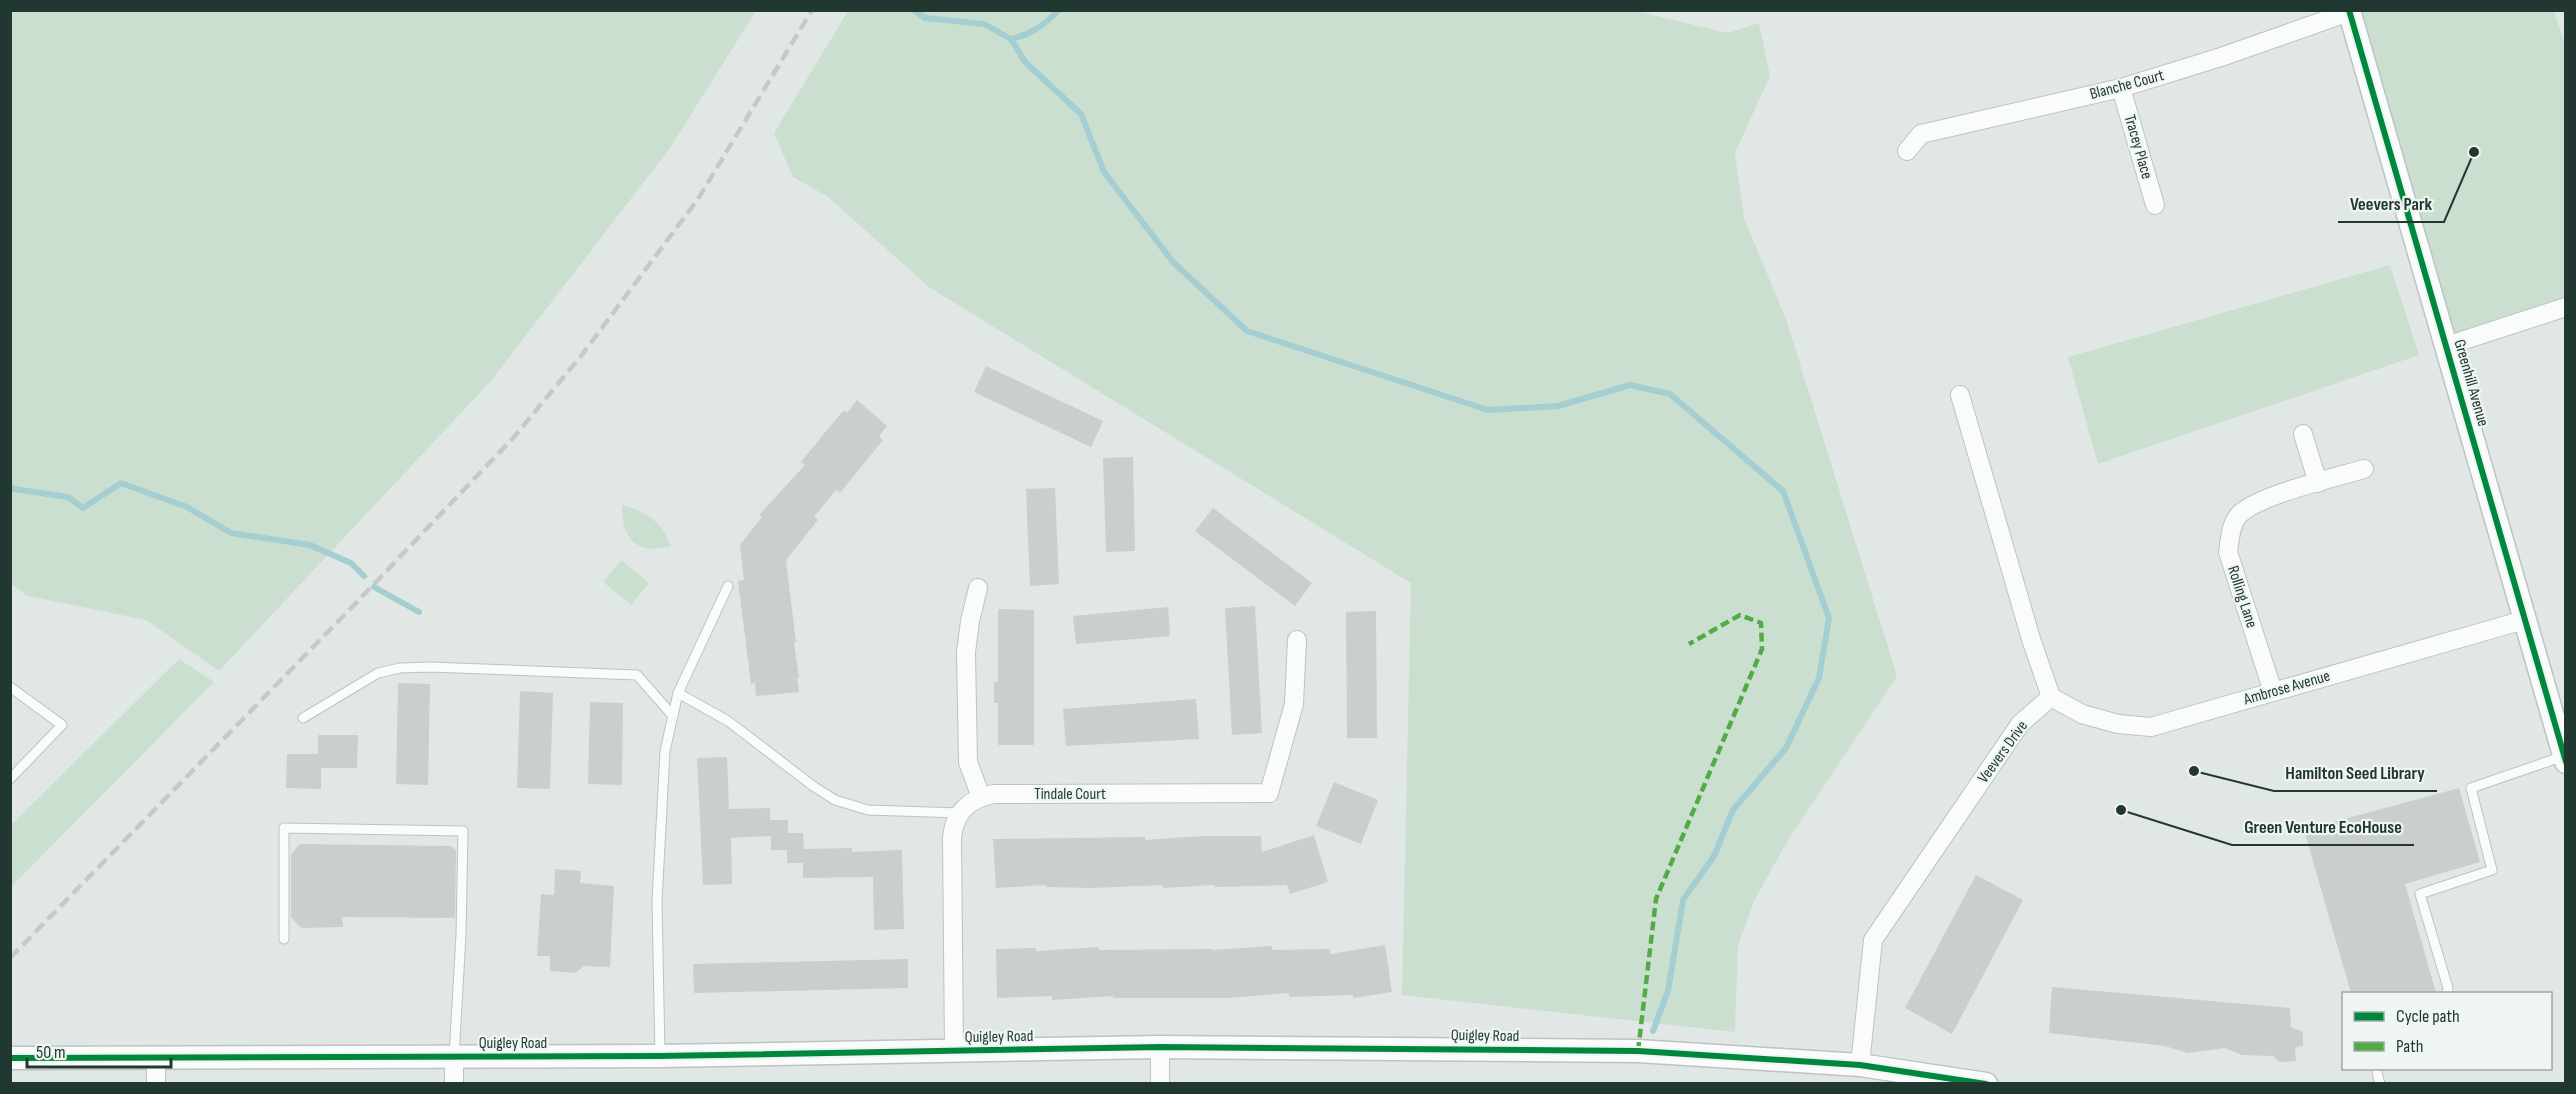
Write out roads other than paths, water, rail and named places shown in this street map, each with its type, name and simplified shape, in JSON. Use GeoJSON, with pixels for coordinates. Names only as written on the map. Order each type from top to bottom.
{"type":"FeatureCollection","features":[{"type":"Feature","properties":{"kind":"street","name":"Blanche Court"},"geometry":{"type":"LineString","coordinates":[[1907,151],[1921,134],[2121,88],[2221,57],[2349,11]]}},
{"type":"Feature","properties":{"kind":"street","name":"Greenhill Avenue"},"geometry":{"type":"LineString","coordinates":[[2349,11],[2565,759]]}},
{"type":"Feature","properties":{"kind":"street","name":"Tracey Place"},"geometry":{"type":"LineString","coordinates":[[2121,88],[2155,205]]}},
{"type":"Feature","properties":{"kind":"street"},"geometry":{"type":"LineString","coordinates":[[2446,346],[2565,307]]}},
{"type":"Feature","properties":{"kind":"street"},"geometry":{"type":"LineString","coordinates":[[1960,396],[2031,639],[2051,696]]}},
{"type":"Feature","properties":{"kind":"street"},"geometry":{"type":"LineString","coordinates":[[2303,434],[2318,483]]}},
{"type":"Feature","properties":{"kind":"street","name":"Rolling Lane"},"geometry":{"type":"LineString","coordinates":[[2273,692],[2228,552],[2232,529],[2238,516],[2255,503],[2364,469]]}},
{"type":"Feature","properties":{"kind":"street"},"geometry":{"type":"LineString","coordinates":[[954,1052],[952,838],[954,825],[960,813],[969,803],[981,797],[968,762],[966,663],[970,621],[978,588]]}},
{"type":"Feature","properties":{"kind":"street","name":"Ambrose Avenue"},"geometry":{"type":"LineString","coordinates":[[2051,696],[2082,714],[2118,724],[2151,727],[2524,620]]}},
{"type":"Feature","properties":{"kind":"street","name":"Tindale Court"},"geometry":{"type":"LineString","coordinates":[[981,797],[994,794],[1269,793],[1294,704],[1297,640]]}},
{"type":"Feature","properties":{"kind":"street","name":"Veevers Drive"},"geometry":{"type":"LineString","coordinates":[[1860,1065],[1873,940],[2020,724],[2051,696]]}},
{"type":"Feature","properties":{"kind":"street"},"geometry":{"type":"LineString","coordinates":[[1160,1047],[1160,1083]]}},
{"type":"Feature","properties":{"kind":"street","name":"Quigley Road"},"geometry":{"type":"LineString","coordinates":[[10,1058],[660,1056],[1160,1047],[1638,1051],[1860,1065],[1986,1083]]}},
{"type":"Feature","properties":{"kind":"street"},"geometry":{"type":"LineString","coordinates":[[454,1057],[454,1083]]}},
{"type":"Feature","properties":{"kind":"street"},"geometry":{"type":"LineString","coordinates":[[156,1058],[156,1083]]}},
{"type":"Feature","properties":{"kind":"lane"},"geometry":{"type":"LineString","coordinates":[[660,1056],[657,901],[664,751],[678,693],[728,585]]}},
{"type":"Feature","properties":{"kind":"lane"},"geometry":{"type":"LineString","coordinates":[[303,718],[378,674],[400,668],[430,667],[637,675],[672,716]]}},
{"type":"Feature","properties":{"kind":"lane"},"geometry":{"type":"LineString","coordinates":[[10,687],[62,725],[10,779]]}},
{"type":"Feature","properties":{"kind":"lane"},"geometry":{"type":"LineString","coordinates":[[678,693],[728,721],[813,786],[835,800],[868,810],[960,813]]}},
{"type":"Feature","properties":{"kind":"lane"},"geometry":{"type":"LineString","coordinates":[[2447,992],[2448,988],[2420,894],[2492,870],[2470,788],[2565,759]]}},
{"type":"Feature","properties":{"kind":"lane"},"geometry":{"type":"LineString","coordinates":[[284,939],[284,828],[463,831],[461,936],[454,1057]]}},
{"type":"Feature","properties":{"kind":"waterway"},"geometry":{"type":"LineString","coordinates":[[914,10],[925,18],[984,24],[1011,39],[1025,62],[1081,114],[1104,172],[1173,262],[1247,331],[1488,410],[1558,406],[1630,385],[1670,394],[1783,491],[1829,618],[1819,678],[1786,748],[1733,810],[1714,856],[1683,900],[1668,991],[1653,1031]]}},
{"type":"Feature","properties":{"kind":"waterway"},"geometry":{"type":"LineString","coordinates":[[1011,39],[1037,28],[1059,10]]}},
{"type":"Feature","properties":{"kind":"waterway"},"geometry":{"type":"LineString","coordinates":[[10,486],[14,489],[68,497],[83,508],[121,483],[187,507],[231,533],[310,545],[351,563],[364,576]]}},
{"type":"Feature","properties":{"kind":"waterway"},"geometry":{"type":"LineString","coordinates":[[374,587],[419,612]]}},
{"type":"Feature","properties":{"kind":"railway"},"geometry":{"type":"LineString","coordinates":[[10,958],[356,603],[514,437],[581,356],[698,199],[812,10]]}},
{"type":"Feature","properties":{"kind":"place","name":"Veevers Park"},"geometry":{"type":"Point","coordinates":[2474,152]}},
{"type":"Feature","properties":{"kind":"place","name":"Hamilton Seed Library"},"geometry":{"type":"Point","coordinates":[2194,771]}},
{"type":"Feature","properties":{"kind":"place","name":"Green Venture EcoHouse"},"geometry":{"type":"Point","coordinates":[2121,810]}}]}
